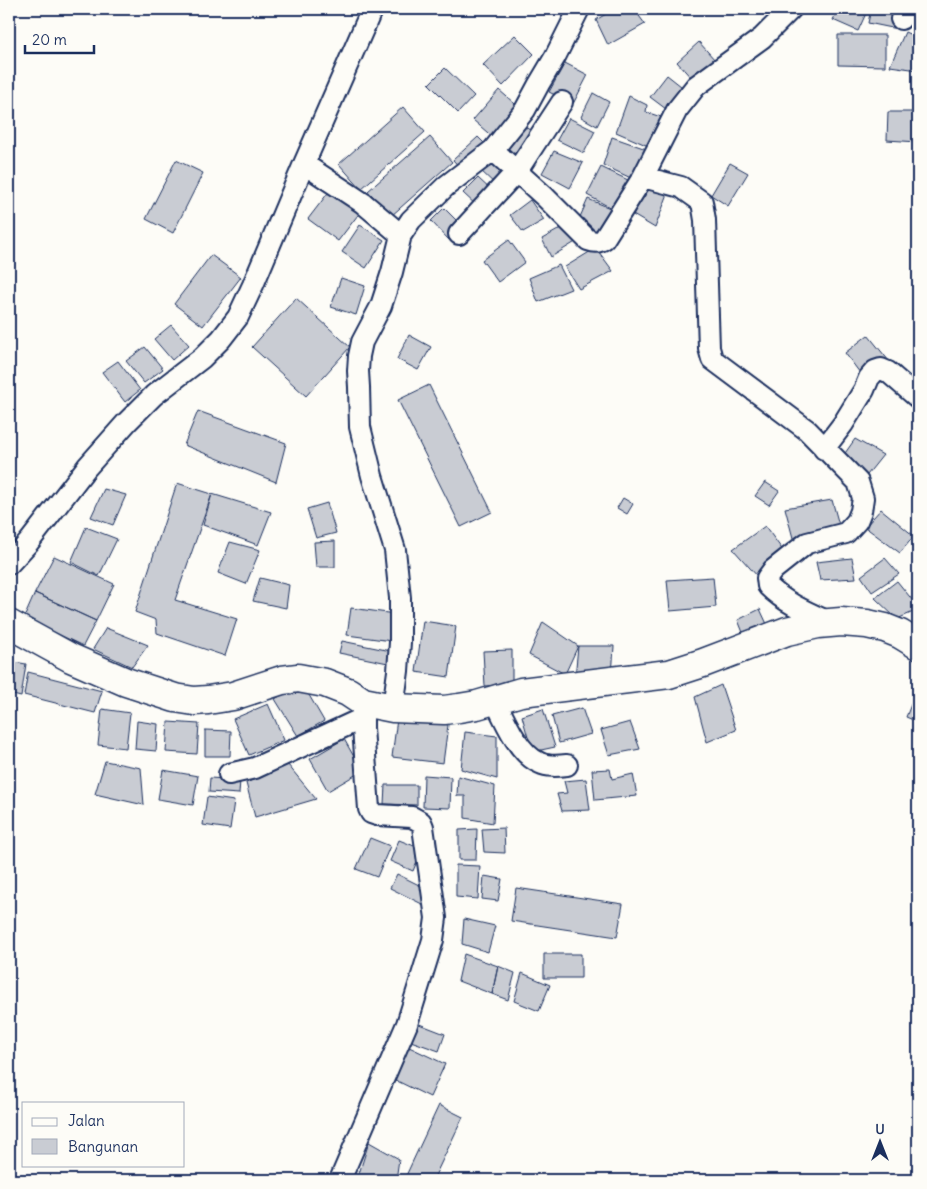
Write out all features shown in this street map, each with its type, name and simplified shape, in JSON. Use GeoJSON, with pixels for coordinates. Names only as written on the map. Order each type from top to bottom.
{"type":"FeatureCollection","features":[{"type":"Feature","properties":{"kind":"street"},"geometry":{"type":"LineString","coordinates":[[9,564],[29,542],[87,467],[128,422],[154,395],[202,358],[221,339],[238,317],[372,9]]}},
{"type":"Feature","properties":{"kind":"street"},"geometry":{"type":"LineString","coordinates":[[393,708],[400,642],[400,598],[395,550],[372,476],[360,427],[358,371],[362,342],[381,306],[401,235],[411,220],[446,186],[494,150],[525,110],[579,9]]}},
{"type":"Feature","properties":{"kind":"street"},"geometry":{"type":"LineString","coordinates":[[494,150],[588,240],[596,242],[604,239],[643,177],[678,110],[696,86],[762,38],[791,9]]}},
{"type":"Feature","properties":{"kind":"street"},"geometry":{"type":"LineString","coordinates":[[459,234],[517,172],[562,102]]}},
{"type":"Feature","properties":{"kind":"street"},"geometry":{"type":"LineString","coordinates":[[304,164],[363,203],[401,235]]}},
{"type":"Feature","properties":{"kind":"street"},"geometry":{"type":"LineString","coordinates":[[643,177],[681,187],[702,202],[705,220],[709,348],[712,359],[806,430],[858,482],[863,498],[861,511],[856,521],[846,533],[807,543],[773,570],[767,578],[768,586],[777,595],[800,609],[828,622]]}},
{"type":"Feature","properties":{"kind":"street"},"geometry":{"type":"LineString","coordinates":[[824,449],[843,424],[864,390],[869,378],[875,371],[881,369],[888,372],[918,398]]}},
{"type":"Feature","properties":{"kind":"street"},"geometry":{"type":"LineString","coordinates":[[228,774],[255,768],[363,710],[393,708],[444,710],[495,700],[521,692],[669,674],[787,631],[813,624],[841,622],[868,624],[900,634],[918,645]]}},
{"type":"Feature","properties":{"kind":"street"},"geometry":{"type":"LineString","coordinates":[[9,624],[71,658],[126,682],[175,698],[194,701],[234,696],[282,680],[298,678],[325,683],[348,692],[363,710],[362,728],[369,809],[371,813],[376,815],[412,817],[421,822],[424,827],[436,918],[433,940],[407,1024],[340,1180]]}},
{"type":"Feature","properties":{"kind":"street"},"geometry":{"type":"LineString","coordinates":[[495,700],[508,729],[531,758],[540,764],[552,766],[567,765]]}},
{"type":"Feature","properties":{"kind":"building"},"geometry":{"type":"Polygon","coordinates":[[[614,9],[634,9],[645,24],[608,45],[596,20],[614,9]]]}},
{"type":"Feature","properties":{"kind":"building"},"geometry":{"type":"Polygon","coordinates":[[[761,9],[775,9],[768,16],[761,9]]]}},
{"type":"Feature","properties":{"kind":"building"},"geometry":{"type":"Polygon","coordinates":[[[838,9],[868,9],[858,31],[833,20],[838,9]]]}},
{"type":"Feature","properties":{"kind":"building"},"geometry":{"type":"Polygon","coordinates":[[[871,9],[901,9],[896,15],[897,29],[868,23],[871,9]]]}},
{"type":"Feature","properties":{"kind":"building"},"geometry":{"type":"Polygon","coordinates":[[[918,13],[918,30],[911,26],[918,13]]]}},
{"type":"Feature","properties":{"kind":"building"},"geometry":{"type":"Polygon","coordinates":[[[905,32],[918,38],[918,70],[890,66],[905,32]]]}},
{"type":"Feature","properties":{"kind":"building"},"geometry":{"type":"Polygon","coordinates":[[[515,35],[534,54],[503,86],[483,65],[515,35]]]}},
{"type":"Feature","properties":{"kind":"building"},"geometry":{"type":"Polygon","coordinates":[[[838,35],[885,35],[885,66],[838,65],[838,35]]]}},
{"type":"Feature","properties":{"kind":"building"},"geometry":{"type":"Polygon","coordinates":[[[699,42],[715,60],[693,80],[677,62],[699,42]]]}},
{"type":"Feature","properties":{"kind":"building"},"geometry":{"type":"Polygon","coordinates":[[[565,63],[588,75],[573,104],[549,92],[565,63]]]}},
{"type":"Feature","properties":{"kind":"building"},"geometry":{"type":"Polygon","coordinates":[[[445,68],[474,96],[458,113],[429,84],[445,68]]]}},
{"type":"Feature","properties":{"kind":"building"},"geometry":{"type":"Polygon","coordinates":[[[667,75],[686,90],[670,112],[650,97],[667,75]]]}},
{"type":"Feature","properties":{"kind":"building"},"geometry":{"type":"Polygon","coordinates":[[[499,90],[522,110],[495,139],[473,120],[499,90]]]}},
{"type":"Feature","properties":{"kind":"building"},"geometry":{"type":"Polygon","coordinates":[[[593,93],[609,102],[597,126],[581,117],[593,93]]]}},
{"type":"Feature","properties":{"kind":"building"},"geometry":{"type":"Polygon","coordinates":[[[629,96],[647,105],[646,112],[664,118],[653,148],[616,132],[629,96]]]}},
{"type":"Feature","properties":{"kind":"building"},"geometry":{"type":"Polygon","coordinates":[[[403,107],[425,132],[361,189],[339,164],[403,107]]]}},
{"type":"Feature","properties":{"kind":"building"},"geometry":{"type":"Polygon","coordinates":[[[888,112],[918,112],[918,142],[887,140],[888,112]]]}},
{"type":"Feature","properties":{"kind":"building"},"geometry":{"type":"Polygon","coordinates":[[[569,118],[595,131],[584,153],[557,140],[569,118]]]}},
{"type":"Feature","properties":{"kind":"building"},"geometry":{"type":"Polygon","coordinates":[[[520,123],[538,136],[518,161],[501,148],[520,123]]]}},
{"type":"Feature","properties":{"kind":"building"},"geometry":{"type":"Polygon","coordinates":[[[430,137],[452,162],[391,216],[368,191],[430,137]]]}},
{"type":"Feature","properties":{"kind":"building"},"geometry":{"type":"Polygon","coordinates":[[[478,137],[488,147],[463,171],[453,160],[478,137]]]}},
{"type":"Feature","properties":{"kind":"building"},"geometry":{"type":"Polygon","coordinates":[[[612,137],[649,150],[633,179],[603,165],[612,137]]]}},
{"type":"Feature","properties":{"kind":"building"},"geometry":{"type":"Polygon","coordinates":[[[554,151],[583,163],[570,188],[542,173],[554,151]]]}},
{"type":"Feature","properties":{"kind":"building"},"geometry":{"type":"Polygon","coordinates":[[[491,157],[509,175],[498,187],[479,169],[491,157]]]}},
{"type":"Feature","properties":{"kind":"building"},"geometry":{"type":"Polygon","coordinates":[[[176,160],[203,173],[173,233],[146,219],[176,160]]]}},
{"type":"Feature","properties":{"kind":"building"},"geometry":{"type":"Polygon","coordinates":[[[730,163],[748,173],[728,206],[711,195],[730,163]]]}},
{"type":"Feature","properties":{"kind":"building"},"geometry":{"type":"Polygon","coordinates":[[[601,167],[630,181],[615,210],[587,195],[601,167]]]}},
{"type":"Feature","properties":{"kind":"building"},"geometry":{"type":"Polygon","coordinates":[[[478,178],[493,192],[478,207],[463,193],[478,178]]]}},
{"type":"Feature","properties":{"kind":"building"},"geometry":{"type":"Polygon","coordinates":[[[646,186],[669,191],[655,228],[633,215],[646,186]]]}},
{"type":"Feature","properties":{"kind":"building"},"geometry":{"type":"Polygon","coordinates":[[[331,189],[361,211],[338,241],[308,219],[331,189]]]}},
{"type":"Feature","properties":{"kind":"building"},"geometry":{"type":"Polygon","coordinates":[[[588,199],[610,208],[598,235],[576,226],[588,199]]]}},
{"type":"Feature","properties":{"kind":"building"},"geometry":{"type":"Polygon","coordinates":[[[530,200],[544,220],[523,232],[510,215],[530,200]]]}},
{"type":"Feature","properties":{"kind":"building"},"geometry":{"type":"Polygon","coordinates":[[[444,208],[462,226],[449,240],[431,221],[444,208]]]}},
{"type":"Feature","properties":{"kind":"building"},"geometry":{"type":"Polygon","coordinates":[[[360,225],[384,240],[366,268],[342,252],[360,225]]]}},
{"type":"Feature","properties":{"kind":"building"},"geometry":{"type":"Polygon","coordinates":[[[567,225],[577,241],[551,257],[542,239],[567,225]]]}},
{"type":"Feature","properties":{"kind":"building"},"geometry":{"type":"Polygon","coordinates":[[[509,240],[525,262],[498,282],[482,260],[509,240]]]}},
{"type":"Feature","properties":{"kind":"building"},"geometry":{"type":"Polygon","coordinates":[[[596,248],[613,271],[579,289],[565,267],[596,248]]]}},
{"type":"Feature","properties":{"kind":"building"},"geometry":{"type":"Polygon","coordinates":[[[211,255],[241,277],[203,326],[174,304],[211,255]]]}},
{"type":"Feature","properties":{"kind":"building"},"geometry":{"type":"Polygon","coordinates":[[[559,265],[571,289],[538,302],[529,278],[559,265]]]}},
{"type":"Feature","properties":{"kind":"building"},"geometry":{"type":"Polygon","coordinates":[[[341,278],[365,286],[356,315],[331,307],[341,278]]]}},
{"type":"Feature","properties":{"kind":"building"},"geometry":{"type":"Polygon","coordinates":[[[296,298],[350,347],[306,396],[252,347],[296,298]]]}},
{"type":"Feature","properties":{"kind":"building"},"geometry":{"type":"Polygon","coordinates":[[[171,325],[189,345],[172,360],[154,339],[171,325]]]}},
{"type":"Feature","properties":{"kind":"building"},"geometry":{"type":"Polygon","coordinates":[[[409,335],[431,347],[418,370],[397,359],[409,335]]]}},
{"type":"Feature","properties":{"kind":"building"},"geometry":{"type":"Polygon","coordinates":[[[868,335],[889,361],[863,377],[845,353],[868,335]]]}},
{"type":"Feature","properties":{"kind":"building"},"geometry":{"type":"Polygon","coordinates":[[[145,347],[163,369],[144,383],[126,361],[145,347]]]}},
{"type":"Feature","properties":{"kind":"building"},"geometry":{"type":"Polygon","coordinates":[[[118,361],[140,390],[125,402],[102,372],[118,361]]]}},
{"type":"Feature","properties":{"kind":"building"},"geometry":{"type":"Polygon","coordinates":[[[429,385],[492,512],[461,527],[398,400],[429,385]]]}},
{"type":"Feature","properties":{"kind":"building"},"geometry":{"type":"Polygon","coordinates":[[[198,411],[286,443],[276,482],[184,445],[198,411]]]}},
{"type":"Feature","properties":{"kind":"building"},"geometry":{"type":"Polygon","coordinates":[[[855,439],[883,455],[867,475],[843,456],[855,439]]]}},
{"type":"Feature","properties":{"kind":"building"},"geometry":{"type":"Polygon","coordinates":[[[765,482],[779,491],[769,505],[755,496],[765,482]]]}},
{"type":"Feature","properties":{"kind":"building"},"geometry":{"type":"Polygon","coordinates":[[[177,483],[212,494],[175,600],[237,619],[225,656],[157,633],[156,620],[135,612],[177,483]]]}},
{"type":"Feature","properties":{"kind":"building"},"geometry":{"type":"Polygon","coordinates":[[[104,489],[126,495],[113,525],[91,517],[104,489]]]}},
{"type":"Feature","properties":{"kind":"building"},"geometry":{"type":"Polygon","coordinates":[[[212,494],[271,512],[258,545],[203,525],[212,494]]]}},
{"type":"Feature","properties":{"kind":"building"},"geometry":{"type":"Polygon","coordinates":[[[623,498],[633,504],[627,514],[617,508],[623,498]]]}},
{"type":"Feature","properties":{"kind":"building"},"geometry":{"type":"Polygon","coordinates":[[[832,500],[839,525],[793,538],[785,508],[832,500]]]}},
{"type":"Feature","properties":{"kind":"building"},"geometry":{"type":"Polygon","coordinates":[[[327,503],[336,533],[316,538],[307,509],[327,503]]]}},
{"type":"Feature","properties":{"kind":"building"},"geometry":{"type":"Polygon","coordinates":[[[881,509],[914,536],[900,553],[865,527],[881,509]]]}},
{"type":"Feature","properties":{"kind":"building"},"geometry":{"type":"Polygon","coordinates":[[[765,526],[784,552],[758,577],[733,549],[765,526]]]}},
{"type":"Feature","properties":{"kind":"building"},"geometry":{"type":"Polygon","coordinates":[[[86,527],[117,539],[99,576],[71,562],[86,527]]]}},
{"type":"Feature","properties":{"kind":"building"},"geometry":{"type":"Polygon","coordinates":[[[335,541],[335,567],[316,567],[314,542],[335,541]]]}},
{"type":"Feature","properties":{"kind":"building"},"geometry":{"type":"Polygon","coordinates":[[[230,542],[260,550],[246,584],[218,573],[230,542]]]}},
{"type":"Feature","properties":{"kind":"building"},"geometry":{"type":"Polygon","coordinates":[[[54,556],[114,584],[96,621],[35,593],[54,556]]]}},
{"type":"Feature","properties":{"kind":"building"},"geometry":{"type":"Polygon","coordinates":[[[852,558],[856,578],[820,580],[816,562],[852,558]]]}},
{"type":"Feature","properties":{"kind":"building"},"geometry":{"type":"Polygon","coordinates":[[[885,558],[899,574],[872,592],[861,576],[885,558]]]}},
{"type":"Feature","properties":{"kind":"building"},"geometry":{"type":"Polygon","coordinates":[[[713,577],[716,607],[670,611],[667,580],[713,577]]]}},
{"type":"Feature","properties":{"kind":"building"},"geometry":{"type":"Polygon","coordinates":[[[260,578],[289,585],[286,608],[253,601],[260,578]]]}},
{"type":"Feature","properties":{"kind":"building"},"geometry":{"type":"Polygon","coordinates":[[[897,581],[918,607],[918,610],[897,619],[875,598],[897,581]]]}},
{"type":"Feature","properties":{"kind":"building"},"geometry":{"type":"Polygon","coordinates":[[[35,593],[96,621],[83,646],[24,618],[35,593]]]}},
{"type":"Feature","properties":{"kind":"building"},"geometry":{"type":"Polygon","coordinates":[[[351,608],[395,614],[392,641],[347,635],[351,608]]]}},
{"type":"Feature","properties":{"kind":"building"},"geometry":{"type":"Polygon","coordinates":[[[760,609],[767,624],[744,635],[738,620],[760,609]]]}},
{"type":"Feature","properties":{"kind":"building"},"geometry":{"type":"Polygon","coordinates":[[[423,621],[456,626],[449,677],[416,672],[423,621]]]}},
{"type":"Feature","properties":{"kind":"building"},"geometry":{"type":"Polygon","coordinates":[[[543,622],[578,646],[565,674],[529,655],[543,622]]]}},
{"type":"Feature","properties":{"kind":"building"},"geometry":{"type":"Polygon","coordinates":[[[106,628],[148,645],[132,667],[93,649],[106,628]]]}},
{"type":"Feature","properties":{"kind":"building"},"geometry":{"type":"Polygon","coordinates":[[[342,641],[391,651],[388,663],[339,653],[342,641]]]}},
{"type":"Feature","properties":{"kind":"building"},"geometry":{"type":"Polygon","coordinates":[[[578,646],[614,646],[612,676],[575,678],[578,646]]]}},
{"type":"Feature","properties":{"kind":"building"},"geometry":{"type":"Polygon","coordinates":[[[512,650],[512,684],[485,686],[483,651],[512,650]]]}},
{"type":"Feature","properties":{"kind":"building"},"geometry":{"type":"Polygon","coordinates":[[[9,661],[26,664],[21,697],[9,694],[9,661]]]}},
{"type":"Feature","properties":{"kind":"building"},"geometry":{"type":"Polygon","coordinates":[[[28,672],[102,691],[95,713],[24,695],[28,672]]]}},
{"type":"Feature","properties":{"kind":"building"},"geometry":{"type":"Polygon","coordinates":[[[302,683],[324,721],[298,736],[275,699],[302,683]]]}},
{"type":"Feature","properties":{"kind":"building"},"geometry":{"type":"Polygon","coordinates":[[[721,685],[736,730],[707,742],[695,697],[721,685]]]}},
{"type":"Feature","properties":{"kind":"building"},"geometry":{"type":"Polygon","coordinates":[[[918,687],[918,722],[906,717],[918,687]]]}},
{"type":"Feature","properties":{"kind":"building"},"geometry":{"type":"Polygon","coordinates":[[[268,704],[284,740],[249,755],[233,719],[268,704]]]}},
{"type":"Feature","properties":{"kind":"building"},"geometry":{"type":"Polygon","coordinates":[[[582,708],[591,734],[559,743],[552,716],[582,708]]]}},
{"type":"Feature","properties":{"kind":"building"},"geometry":{"type":"Polygon","coordinates":[[[102,709],[130,713],[126,748],[98,745],[102,709]]]}},
{"type":"Feature","properties":{"kind":"building"},"geometry":{"type":"Polygon","coordinates":[[[543,709],[555,747],[532,752],[522,716],[543,709]]]}},
{"type":"Feature","properties":{"kind":"building"},"geometry":{"type":"Polygon","coordinates":[[[397,719],[448,725],[443,763],[392,757],[397,719]]]}},
{"type":"Feature","properties":{"kind":"building"},"geometry":{"type":"Polygon","coordinates":[[[137,721],[158,724],[156,751],[135,749],[137,721]]]}},
{"type":"Feature","properties":{"kind":"building"},"geometry":{"type":"Polygon","coordinates":[[[168,722],[199,724],[197,754],[166,752],[168,722]]]}},
{"type":"Feature","properties":{"kind":"building"},"geometry":{"type":"Polygon","coordinates":[[[630,722],[640,749],[609,755],[601,730],[630,722]]]}},
{"type":"Feature","properties":{"kind":"building"},"geometry":{"type":"Polygon","coordinates":[[[205,730],[231,731],[230,756],[205,756],[205,730]]]}},
{"type":"Feature","properties":{"kind":"building"},"geometry":{"type":"Polygon","coordinates":[[[465,732],[497,736],[497,779],[461,769],[465,732]]]}},
{"type":"Feature","properties":{"kind":"building"},"geometry":{"type":"Polygon","coordinates":[[[344,739],[362,771],[328,791],[310,759],[344,739]]]}},
{"type":"Feature","properties":{"kind":"building"},"geometry":{"type":"Polygon","coordinates":[[[105,761],[141,768],[144,805],[95,794],[105,761]]]}},
{"type":"Feature","properties":{"kind":"building"},"geometry":{"type":"Polygon","coordinates":[[[288,765],[316,799],[255,817],[246,783],[288,765]]]}},
{"type":"Feature","properties":{"kind":"building"},"geometry":{"type":"Polygon","coordinates":[[[610,769],[612,779],[633,774],[637,796],[595,800],[592,770],[610,769]]]}},
{"type":"Feature","properties":{"kind":"building"},"geometry":{"type":"Polygon","coordinates":[[[163,770],[198,776],[193,805],[158,799],[163,770]]]}},
{"type":"Feature","properties":{"kind":"building"},"geometry":{"type":"Polygon","coordinates":[[[424,775],[451,777],[450,808],[423,807],[424,775]]]}},
{"type":"Feature","properties":{"kind":"building"},"geometry":{"type":"Polygon","coordinates":[[[458,776],[495,786],[493,823],[465,818],[465,796],[457,796],[458,776]]]}},
{"type":"Feature","properties":{"kind":"building"},"geometry":{"type":"Polygon","coordinates":[[[210,778],[240,780],[239,794],[209,792],[210,778]]]}},
{"type":"Feature","properties":{"kind":"building"},"geometry":{"type":"Polygon","coordinates":[[[586,779],[590,810],[562,811],[557,794],[567,793],[564,781],[586,779]]]}},
{"type":"Feature","properties":{"kind":"building"},"geometry":{"type":"Polygon","coordinates":[[[385,785],[417,785],[417,805],[384,804],[385,785]]]}},
{"type":"Feature","properties":{"kind":"building"},"geometry":{"type":"Polygon","coordinates":[[[207,797],[234,801],[230,829],[203,825],[207,797]]]}},
{"type":"Feature","properties":{"kind":"building"},"geometry":{"type":"Polygon","coordinates":[[[504,828],[505,853],[484,852],[482,829],[504,828]]]}},
{"type":"Feature","properties":{"kind":"building"},"geometry":{"type":"Polygon","coordinates":[[[477,829],[476,860],[459,860],[459,830],[477,829]]]}},
{"type":"Feature","properties":{"kind":"building"},"geometry":{"type":"Polygon","coordinates":[[[370,838],[390,846],[377,877],[356,869],[370,838]]]}},
{"type":"Feature","properties":{"kind":"building"},"geometry":{"type":"Polygon","coordinates":[[[399,840],[422,849],[413,871],[390,861],[399,840]]]}},
{"type":"Feature","properties":{"kind":"building"},"geometry":{"type":"Polygon","coordinates":[[[456,865],[480,866],[478,899],[456,897],[456,865]]]}},
{"type":"Feature","properties":{"kind":"building"},"geometry":{"type":"Polygon","coordinates":[[[397,874],[431,891],[424,905],[390,888],[397,874]]]}},
{"type":"Feature","properties":{"kind":"building"},"geometry":{"type":"Polygon","coordinates":[[[484,876],[502,879],[498,901],[482,899],[484,876]]]}},
{"type":"Feature","properties":{"kind":"building"},"geometry":{"type":"Polygon","coordinates":[[[516,888],[623,904],[617,937],[511,921],[516,888]]]}},
{"type":"Feature","properties":{"kind":"building"},"geometry":{"type":"Polygon","coordinates":[[[464,919],[495,926],[488,952],[462,944],[464,919]]]}},
{"type":"Feature","properties":{"kind":"building"},"geometry":{"type":"Polygon","coordinates":[[[464,954],[498,966],[492,994],[458,981],[464,954]]]}},
{"type":"Feature","properties":{"kind":"building"},"geometry":{"type":"Polygon","coordinates":[[[544,954],[581,954],[581,978],[544,978],[544,954]]]}},
{"type":"Feature","properties":{"kind":"building"},"geometry":{"type":"Polygon","coordinates":[[[498,966],[515,973],[508,1000],[492,994],[498,966]]]}},
{"type":"Feature","properties":{"kind":"building"},"geometry":{"type":"Polygon","coordinates":[[[522,973],[550,985],[539,1011],[514,1001],[522,973]]]}},
{"type":"Feature","properties":{"kind":"building"},"geometry":{"type":"Polygon","coordinates":[[[414,1022],[445,1034],[439,1051],[408,1040],[414,1022]]]}},
{"type":"Feature","properties":{"kind":"building"},"geometry":{"type":"Polygon","coordinates":[[[407,1046],[445,1064],[430,1097],[391,1078],[407,1046]]]}},
{"type":"Feature","properties":{"kind":"building"},"geometry":{"type":"Polygon","coordinates":[[[439,1105],[463,1117],[433,1180],[404,1180],[439,1105]]]}},
{"type":"Feature","properties":{"kind":"building"},"geometry":{"type":"Polygon","coordinates":[[[369,1142],[399,1159],[396,1180],[357,1180],[369,1142]]]}}]}
